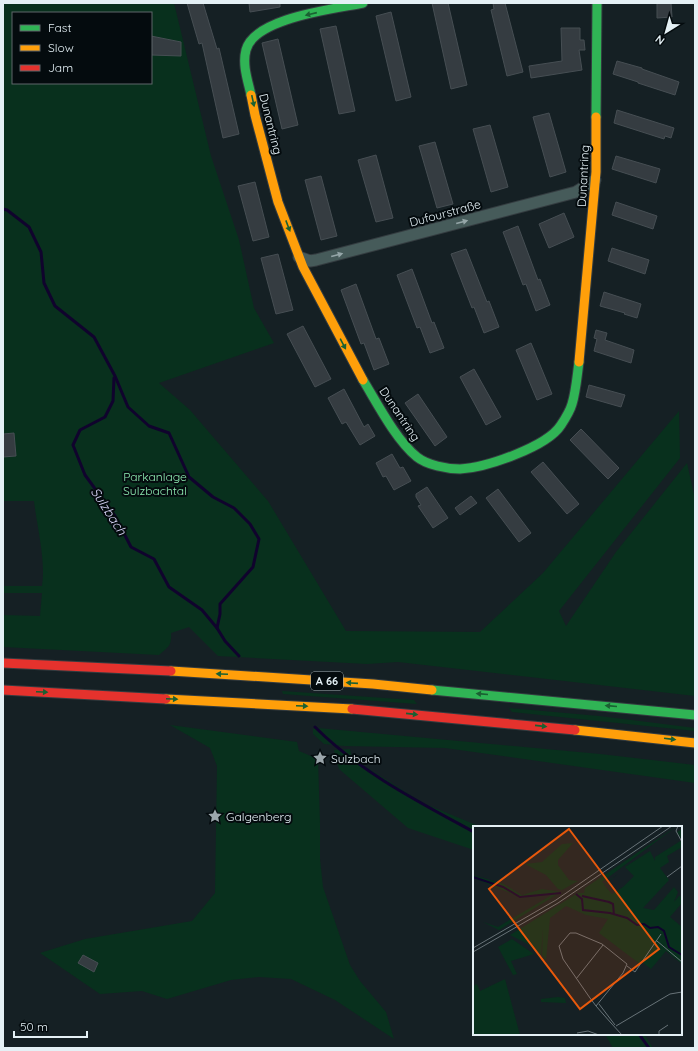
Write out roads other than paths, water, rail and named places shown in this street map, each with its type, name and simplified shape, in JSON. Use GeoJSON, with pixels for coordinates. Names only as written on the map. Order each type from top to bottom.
{"type":"FeatureCollection","features":[{"type":"Feature","properties":{"kind":"main road","name":"Dunantring"},"geometry":{"type":"LineString","coordinates":[[363,3],[305,16],[270,26],[255,36],[246,48],[245,56],[245,64],[255,114],[278,202],[299,257],[360,375],[401,441],[418,457],[428,463],[459,469],[475,467],[509,457],[543,441],[560,427],[572,404],[581,351],[595,180],[597,3]]}},
{"type":"Feature","properties":{"kind":"main road","name":"A 66"},"geometry":{"type":"LineString","coordinates":[[3,663],[240,675],[373,684],[695,715]]}},
{"type":"Feature","properties":{"kind":"main road","name":"A 66"},"geometry":{"type":"LineString","coordinates":[[3,690],[373,710],[649,737],[695,743]]}},
{"type":"Feature","properties":{"kind":"street","name":"Dufourstraße"},"geometry":{"type":"LineString","coordinates":[[299,257],[310,261],[332,256],[576,192],[595,180]]}},
{"type":"Feature","properties":{"kind":"waterway","name":"Sulzbach"},"geometry":{"type":"LineString","coordinates":[[3,209],[7,210],[29,227],[41,252],[44,283],[55,306],[94,337],[115,376],[128,407],[149,426],[169,433],[189,477],[213,497],[234,508],[250,524],[259,539],[253,567],[220,604],[220,614],[217,628],[225,641],[239,656]]}},
{"type":"Feature","properties":{"kind":"waterway","name":"Sulzbach"},"geometry":{"type":"LineString","coordinates":[[114,378],[113,401],[105,417],[80,430],[73,445],[85,475],[115,516],[131,547],[154,559],[169,587],[202,610],[217,628]]}},
{"type":"Feature","properties":{"kind":"waterway","name":"Sulzbach"},"geometry":{"type":"LineString","coordinates":[[315,727],[332,743],[371,772],[411,797],[473,831]]}},
{"type":"Feature","properties":{"kind":"waterway","name":"Sulzbach"},"geometry":{"type":"LineString","coordinates":[[640,1035],[649,1048]]}},
{"type":"Feature","properties":{"kind":"place","name":"Sulzbach"},"geometry":{"type":"Point","coordinates":[320,758]}},
{"type":"Feature","properties":{"kind":"place","name":"Galgenberg"},"geometry":{"type":"Point","coordinates":[215,816]}},
{"type":"Feature","properties":{"kind":"park label","name":"Parkanlage Sulzbachtal"},"geometry":{"type":"Point","coordinates":[155,483]}}]}
